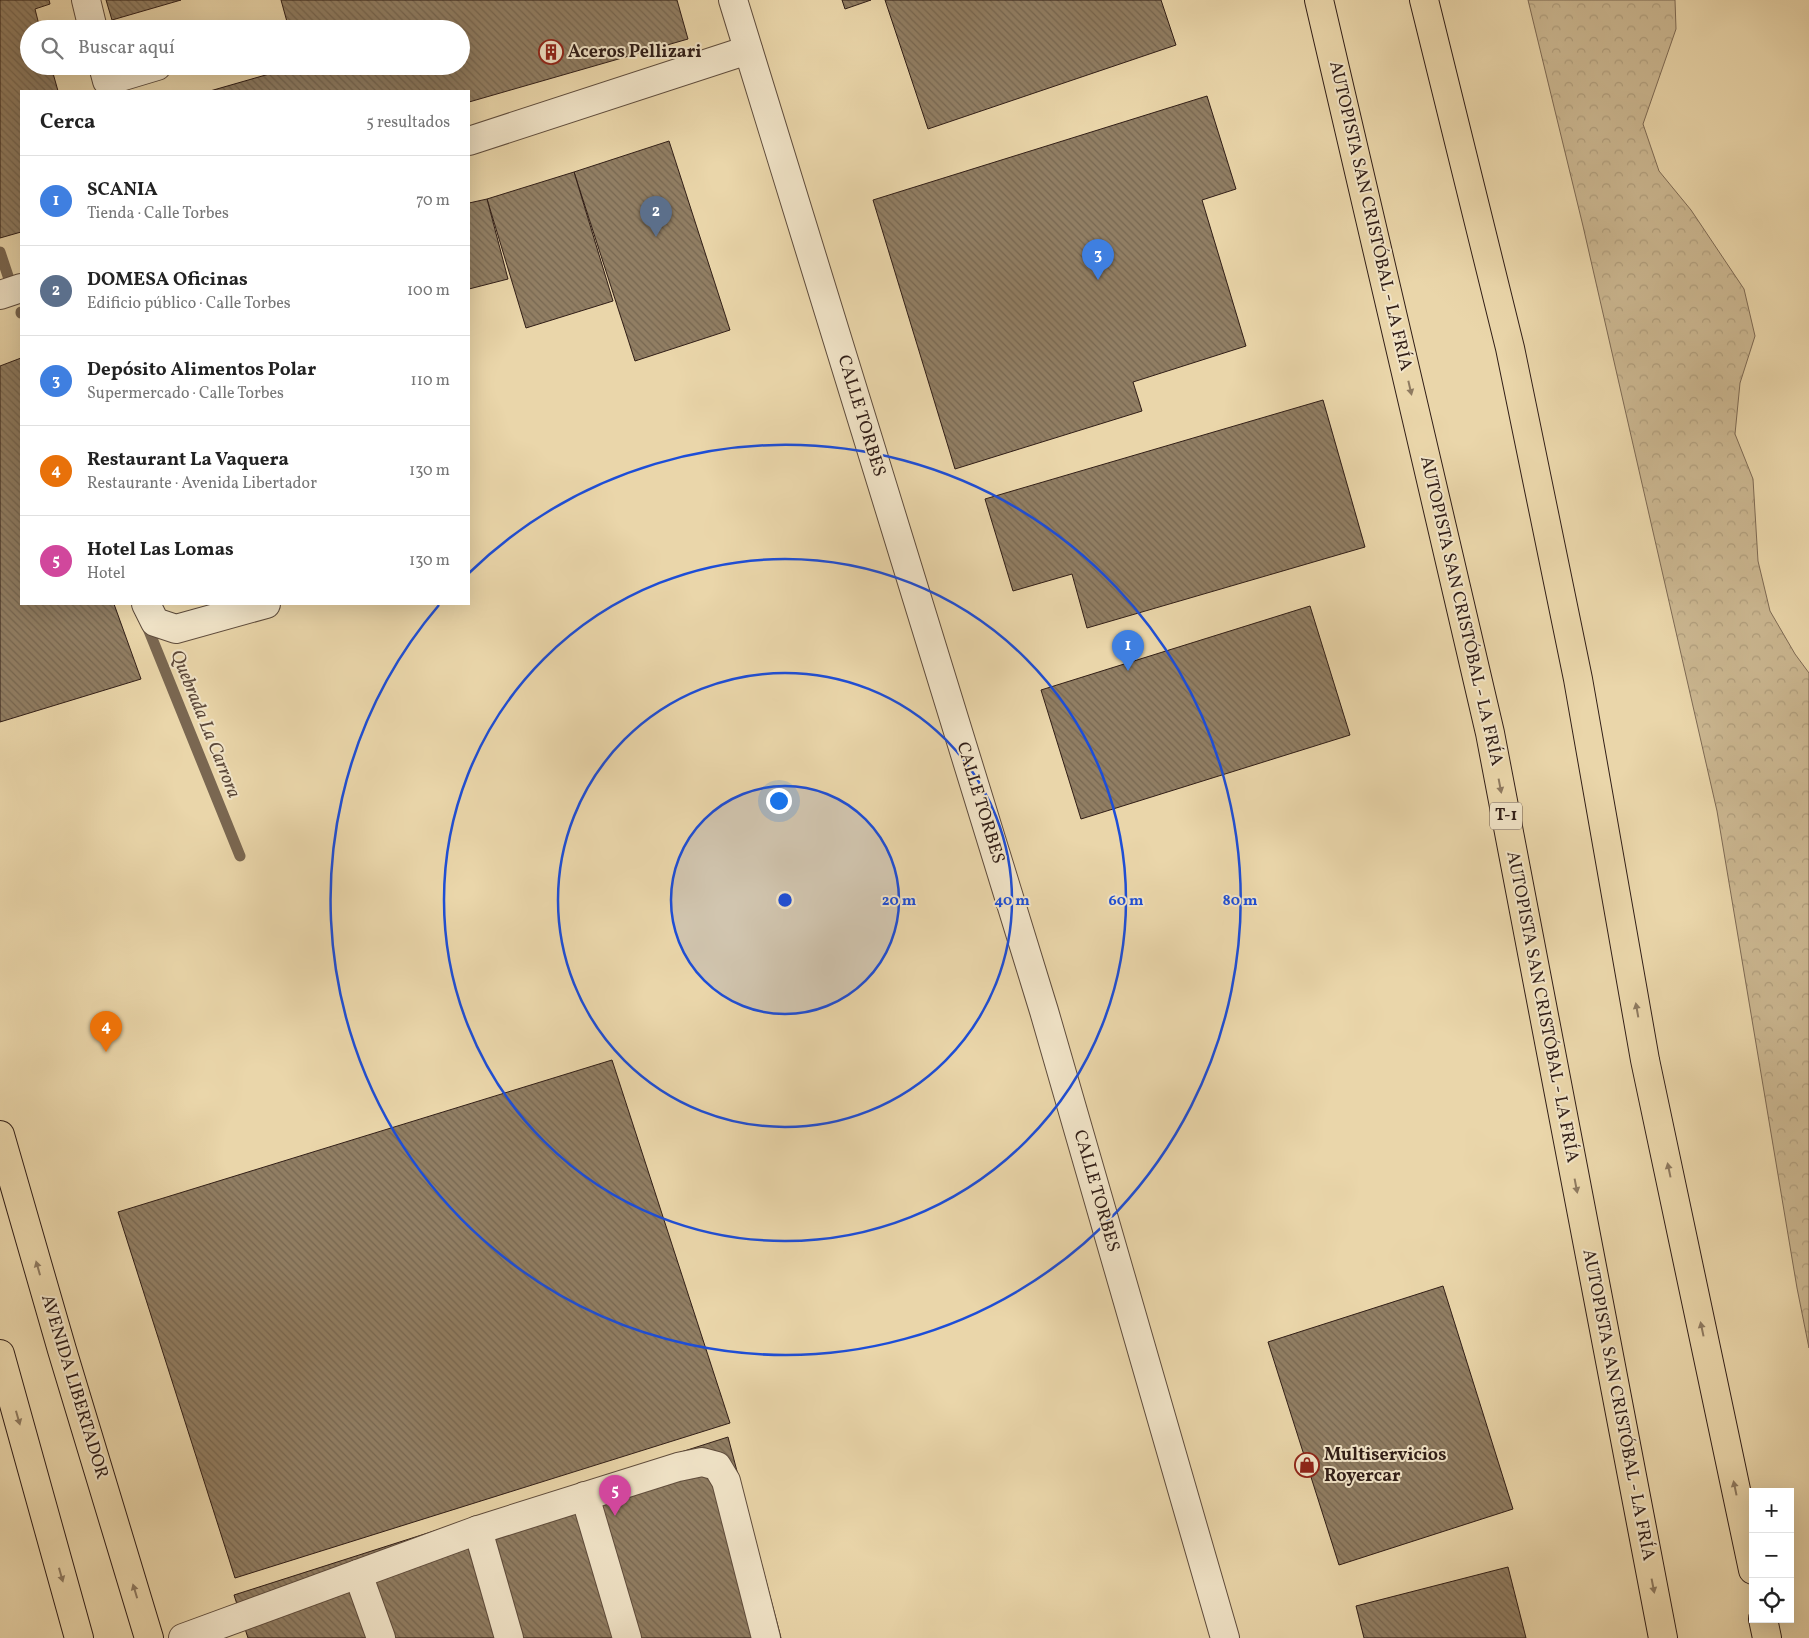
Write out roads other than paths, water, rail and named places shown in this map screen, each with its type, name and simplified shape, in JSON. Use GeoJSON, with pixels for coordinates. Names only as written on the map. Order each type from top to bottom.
{"type":"FeatureCollection","features":[{"type":"Feature","properties":{"kind":"main road"},"geometry":{"type":"LineString","coordinates":[[1314,0],[1327,30]]}},
{"type":"Feature","properties":{"kind":"main road","name":"AUTOPISTA SAN CRISTÓBAL - LA FRÍA"},"geometry":{"type":"LineString","coordinates":[[1319,0],[1490,733],[1663,1638]]}},
{"type":"Feature","properties":{"kind":"main road"},"geometry":{"type":"LineString","coordinates":[[1424,0],[1510,348],[1578,679],[1645,1060],[1749,1551]]}},
{"type":"Feature","properties":{"kind":"main road","name":"AVENIDA LIBERTADOR"},"geometry":{"type":"LineString","coordinates":[[0,1135],[62,1350],[149,1638]]}},
{"type":"Feature","properties":{"kind":"main road"},"geometry":{"type":"LineString","coordinates":[[0,1354],[79,1638]]}},
{"type":"Feature","properties":{"kind":"main road"},"geometry":{"type":"LineString","coordinates":[[1764,1623],[1767,1638]]}},
{"type":"Feature","properties":{"kind":"street"},"geometry":{"type":"LineString","coordinates":[[86,0],[91,20]]}},
{"type":"Feature","properties":{"kind":"street","name":"CALLE TORBES"},"geometry":{"type":"LineString","coordinates":[[733,0],[1044,1011],[1225,1638]]}},
{"type":"Feature","properties":{"kind":"street"},"geometry":{"type":"LineString","coordinates":[[470,141],[748,50]]}},
{"type":"Feature","properties":{"kind":"street"},"geometry":{"type":"LineString","coordinates":[[105,75],[106,81],[126,75]]}},
{"type":"Feature","properties":{"kind":"street"},"geometry":{"type":"LineString","coordinates":[[0,295],[20,288]]}},
{"type":"Feature","properties":{"kind":"street"},"geometry":{"type":"LineString","coordinates":[[146,605],[155,622],[176,629],[262,605]]}},
{"type":"Feature","properties":{"kind":"street"},"geometry":{"type":"LineString","coordinates":[[183,1638],[478,1530],[678,1467],[702,1462],[717,1466],[726,1481],[766,1638]]}},
{"type":"Feature","properties":{"kind":"street"},"geometry":{"type":"LineString","coordinates":[[585,1496],[628,1638]]}},
{"type":"Feature","properties":{"kind":"street"},"geometry":{"type":"LineString","coordinates":[[478,1530],[509,1638]]}},
{"type":"Feature","properties":{"kind":"street"},"geometry":{"type":"LineString","coordinates":[[358,1574],[381,1638]]}},
{"type":"Feature","properties":{"kind":"waterway","name":"Quebrada La Carrora"},"geometry":{"type":"LineString","coordinates":[[0,252],[9,279]]}},
{"type":"Feature","properties":{"kind":"waterway","name":"Quebrada La Carrora"},"geometry":{"type":"LineString","coordinates":[[145,621],[240,856]]}},
{"type":"Feature","properties":{"kind":"place","name":"Aceros Pellizari"},"geometry":{"type":"Point","coordinates":[551,52]}},
{"type":"Feature","properties":{"kind":"place","name":"DOMESA Oficinas"},"geometry":{"type":"Point","coordinates":[656,237]}},
{"type":"Feature","properties":{"kind":"place","name":"Depósito Alimentos Polar"},"geometry":{"type":"Point","coordinates":[1098,280]}},
{"type":"Feature","properties":{"kind":"place","name":"SCANIA"},"geometry":{"type":"Point","coordinates":[1128,671]}},
{"type":"Feature","properties":{"kind":"place","name":"Restaurant La Vaquera"},"geometry":{"type":"Point","coordinates":[106,1052]}},
{"type":"Feature","properties":{"kind":"place","name":"Multiservicios Royercar"},"geometry":{"type":"Point","coordinates":[1307,1465]}},
{"type":"Feature","properties":{"kind":"place","name":"Hotel Las Lomas"},"geometry":{"type":"Point","coordinates":[615,1516]}}]}
